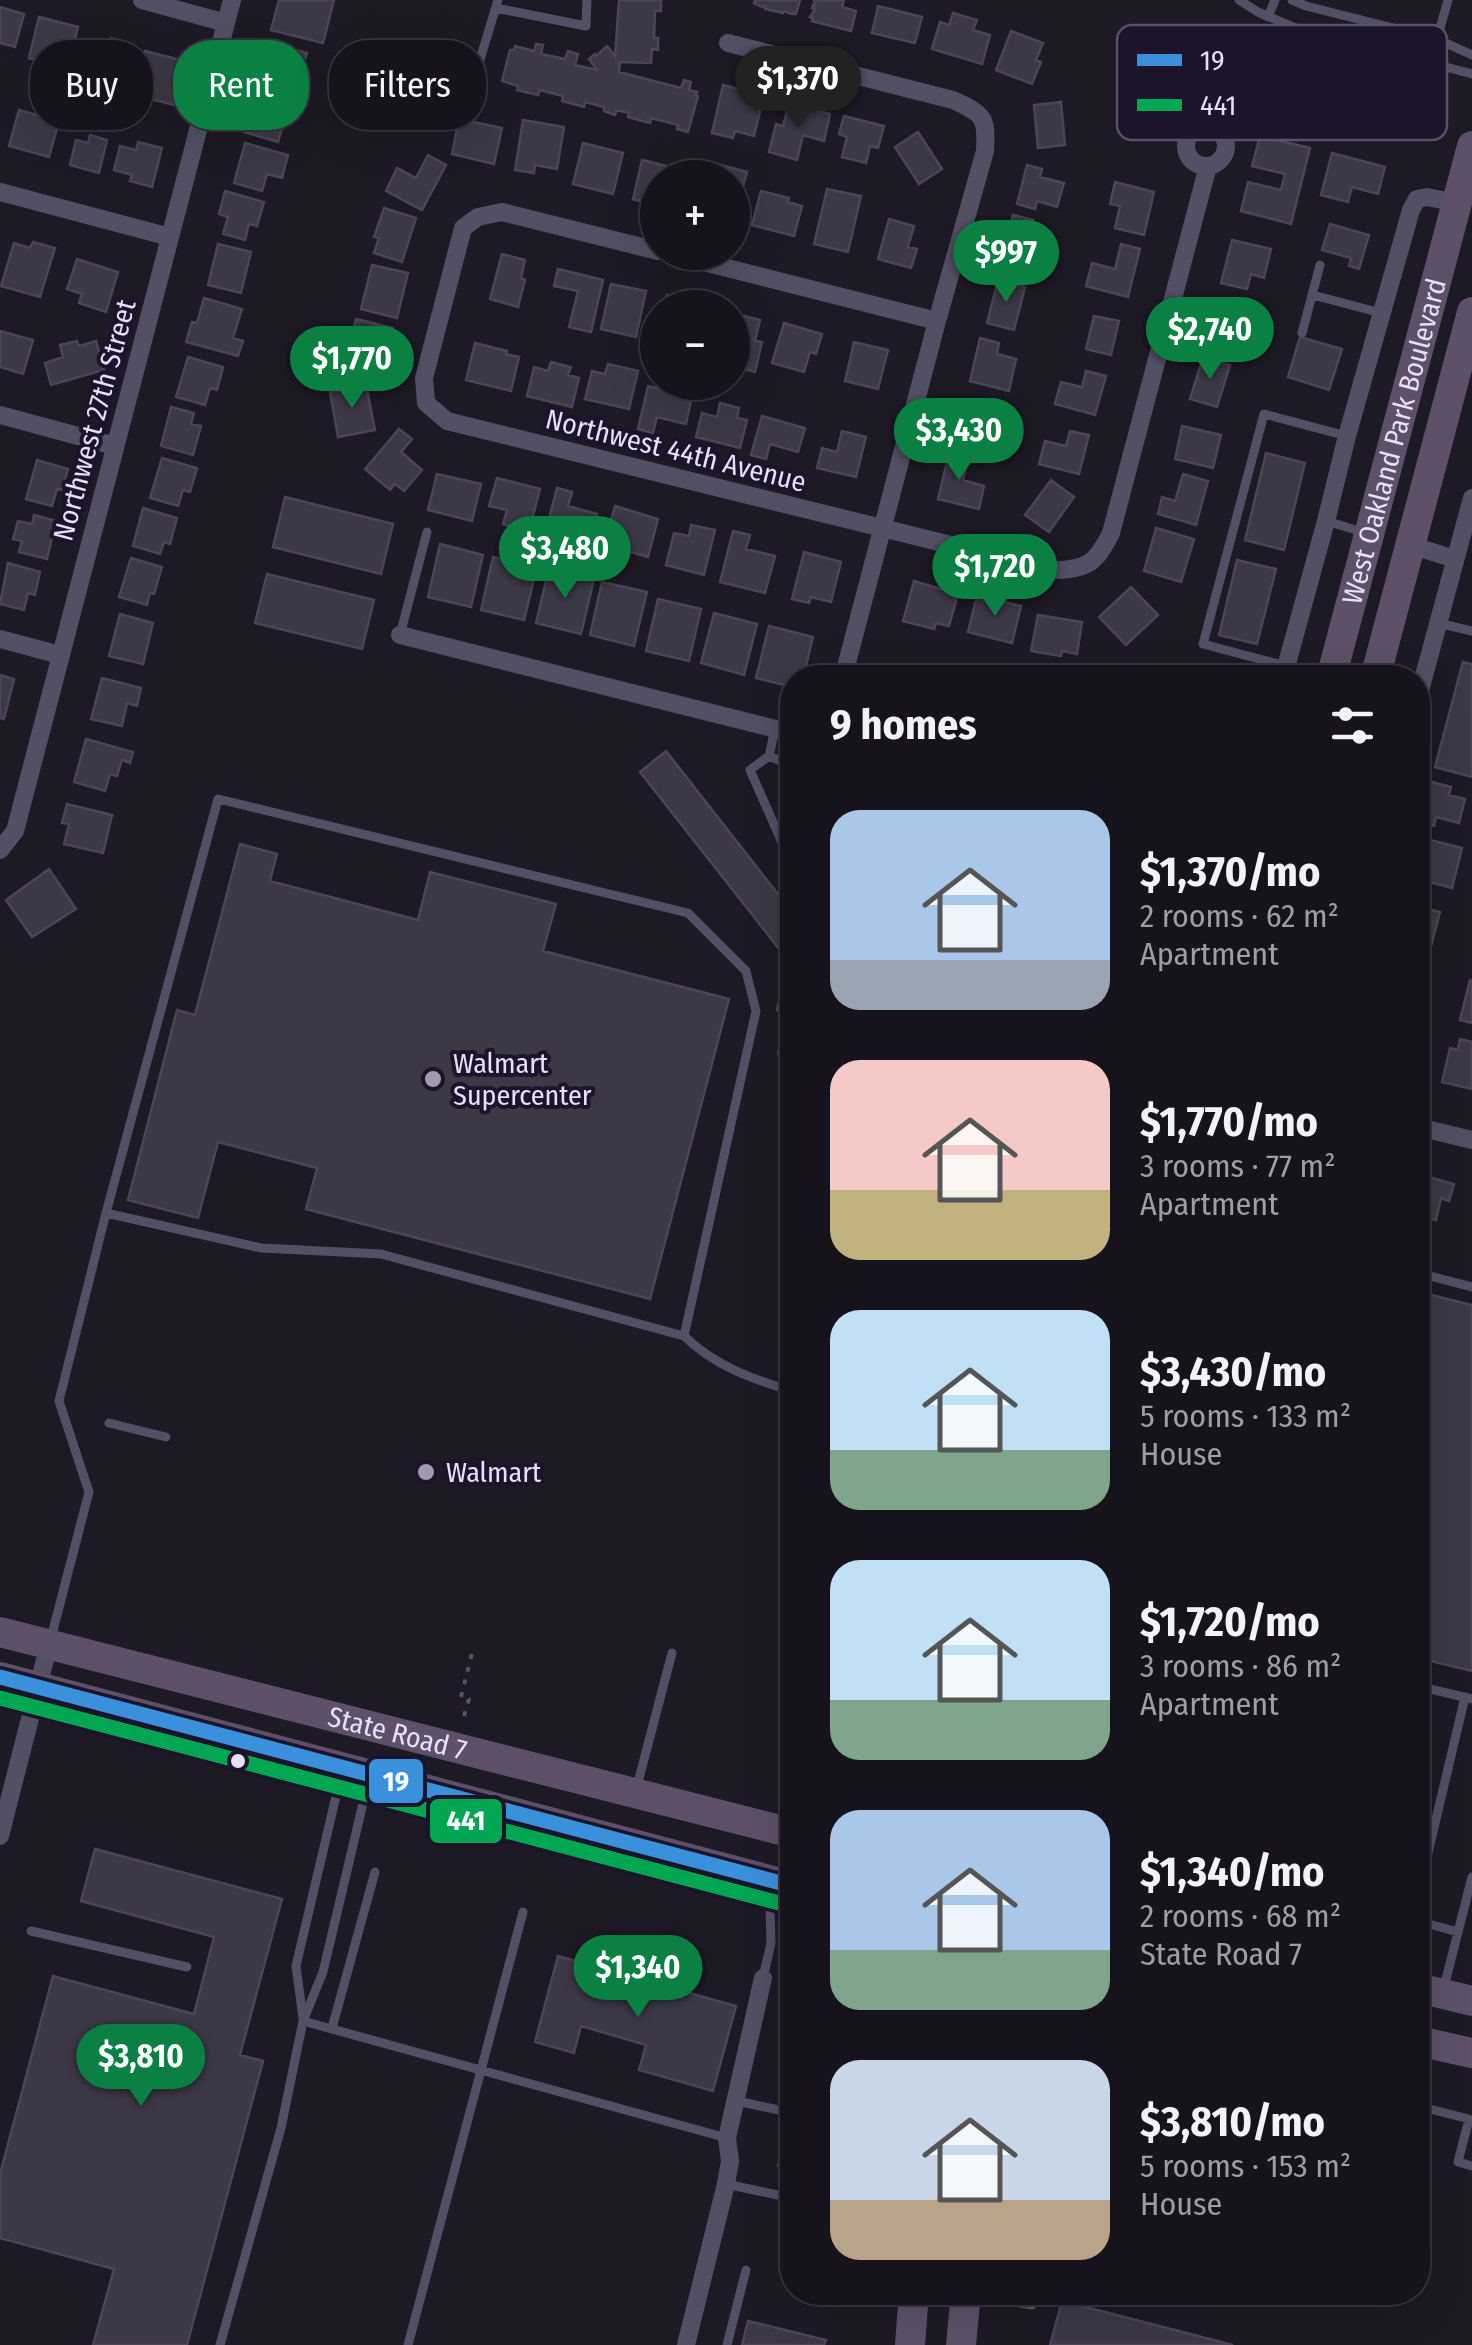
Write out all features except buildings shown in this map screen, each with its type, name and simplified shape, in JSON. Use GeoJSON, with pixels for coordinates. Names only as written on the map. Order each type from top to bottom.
{"type":"FeatureCollection","features":[{"type":"Feature","properties":{"kind":"main road","name":"West Oakland Park Boulevard"},"geometry":{"type":"LineString","coordinates":[[1334,665],[1369,534],[1442,200],[1472,146]]}},
{"type":"Feature","properties":{"kind":"main road","name":"West Oakland Park Boulevard"},"geometry":{"type":"LineString","coordinates":[[1378,665],[1472,312]]}},
{"type":"Feature","properties":{"kind":"main road","name":"State Road 7"},"geometry":{"type":"LineString","coordinates":[[0,1632],[780,1829]]}},
{"type":"Feature","properties":{"kind":"main road","name":"State Road 7"},"geometry":{"type":"LineString","coordinates":[[0,1677],[780,1883]]}},
{"type":"Feature","properties":{"kind":"main road"},"geometry":{"type":"LineString","coordinates":[[1430,2044],[1472,2053]]}},
{"type":"Feature","properties":{"kind":"main road"},"geometry":{"type":"LineString","coordinates":[[910,2345],[913,2305]]}},
{"type":"Feature","properties":{"kind":"main road"},"geometry":{"type":"LineString","coordinates":[[961,2345],[965,2305]]}},
{"type":"Feature","properties":{"kind":"street"},"geometry":{"type":"LineString","coordinates":[[142,0],[226,22]]}},
{"type":"Feature","properties":{"kind":"street","name":"Northwest 27th Street"},"geometry":{"type":"LineString","coordinates":[[0,850],[15,831],[232,0]]}},
{"type":"Feature","properties":{"kind":"street"},"geometry":{"type":"LineString","coordinates":[[728,43],[953,100],[975,110],[986,126],[986,151],[846,665]]}},
{"type":"Feature","properties":{"kind":"street","name":"Northwest 44th Avenue"},"geometry":{"type":"LineString","coordinates":[[640,247],[502,212],[478,217],[463,228],[424,378],[426,403],[447,421],[1053,570],[1080,568],[1094,562],[1111,533],[1208,166]]}},
{"type":"Feature","properties":{"kind":"street"},"geometry":{"type":"LineString","coordinates":[[0,192],[170,237]]}},
{"type":"Feature","properties":{"kind":"street"},"geometry":{"type":"LineString","coordinates":[[1286,665],[1410,210],[1416,199],[1442,200]]}},
{"type":"Feature","properties":{"kind":"street"},"geometry":{"type":"LineString","coordinates":[[732,270],[937,322]]}},
{"type":"Feature","properties":{"kind":"street"},"geometry":{"type":"LineString","coordinates":[[0,415],[116,446]]}},
{"type":"Feature","properties":{"kind":"street"},"geometry":{"type":"LineString","coordinates":[[1427,665],[1472,498]]}},
{"type":"Feature","properties":{"kind":"street"},"geometry":{"type":"LineString","coordinates":[[1410,545],[1456,558]]}},
{"type":"Feature","properties":{"kind":"street"},"geometry":{"type":"LineString","coordinates":[[400,635],[780,730]]}},
{"type":"Feature","properties":{"kind":"street"},"geometry":{"type":"LineString","coordinates":[[0,639],[60,655]]}},
{"type":"Feature","properties":{"kind":"street"},"geometry":{"type":"LineString","coordinates":[[1430,1131],[1472,1140]]}},
{"type":"Feature","properties":{"kind":"street"},"geometry":{"type":"LineString","coordinates":[[0,1836],[49,1644]]}},
{"type":"Feature","properties":{"kind":"street"},"geometry":{"type":"LineString","coordinates":[[686,2345],[726,2184],[730,2162],[727,2138],[763,1978]]}},
{"type":"Feature","properties":{"kind":"lane"},"geometry":{"type":"LineString","coordinates":[[486,40],[497,4],[586,26],[587,0]]}},
{"type":"Feature","properties":{"kind":"lane"},"geometry":{"type":"LineString","coordinates":[[1240,0],[1286,25]]}},
{"type":"Feature","properties":{"kind":"lane"},"geometry":{"type":"LineString","coordinates":[[1268,17],[1275,0]]}},
{"type":"Feature","properties":{"kind":"lane"},"geometry":{"type":"LineString","coordinates":[[1292,0],[1381,25]]}},
{"type":"Feature","properties":{"kind":"lane"},"geometry":{"type":"LineString","coordinates":[[1441,25],[1448,0]]}},
{"type":"Feature","properties":{"kind":"lane"},"geometry":{"type":"LineString","coordinates":[[1447,44],[1472,55]]}},
{"type":"Feature","properties":{"kind":"lane"},"geometry":{"type":"LineString","coordinates":[[1447,68],[1472,74]]}},
{"type":"Feature","properties":{"kind":"lane"},"geometry":{"type":"LineString","coordinates":[[1302,333],[1320,266]]}},
{"type":"Feature","properties":{"kind":"lane"},"geometry":{"type":"LineString","coordinates":[[1313,296],[1381,313]]}},
{"type":"Feature","properties":{"kind":"lane"},"geometry":{"type":"LineString","coordinates":[[1264,665],[1203,644],[1264,414],[1346,436]]}},
{"type":"Feature","properties":{"kind":"lane"},"geometry":{"type":"LineString","coordinates":[[1326,521],[1369,534]]}},
{"type":"Feature","properties":{"kind":"lane"},"geometry":{"type":"LineString","coordinates":[[400,635],[426,532]]}},
{"type":"Feature","properties":{"kind":"lane"},"geometry":{"type":"LineString","coordinates":[[1438,623],[1472,631]]}},
{"type":"Feature","properties":{"kind":"lane"},"geometry":{"type":"LineString","coordinates":[[780,738],[769,756],[750,770],[780,838]]}},
{"type":"Feature","properties":{"kind":"lane"},"geometry":{"type":"LineString","coordinates":[[769,756],[780,761]]}},
{"type":"Feature","properties":{"kind":"lane"},"geometry":{"type":"LineString","coordinates":[[49,1644],[90,1492],[59,1401],[218,799],[688,913],[746,971],[756,1010],[684,1336]]}},
{"type":"Feature","properties":{"kind":"lane"},"geometry":{"type":"LineString","coordinates":[[106,1213],[261,1248],[381,1254],[684,1336],[738,1374],[780,1387]]}},
{"type":"Feature","properties":{"kind":"lane"},"geometry":{"type":"LineString","coordinates":[[1430,1277],[1472,1287]]}},
{"type":"Feature","properties":{"kind":"lane"},"geometry":{"type":"LineString","coordinates":[[109,1423],[166,1436]]}},
{"type":"Feature","properties":{"kind":"lane"},"geometry":{"type":"LineString","coordinates":[[635,1793],[672,1652]]}},
{"type":"Feature","properties":{"kind":"lane"},"geometry":{"type":"LineString","coordinates":[[1430,1691],[1469,1698],[1430,1848]]}},
{"type":"Feature","properties":{"kind":"lane"},"geometry":{"type":"LineString","coordinates":[[303,2021],[296,1966],[356,1771]]}},
{"type":"Feature","properties":{"kind":"lane"},"geometry":{"type":"LineString","coordinates":[[220,2345],[280,2128],[303,2021],[323,1972],[356,1771]]}},
{"type":"Feature","properties":{"kind":"lane"},"geometry":{"type":"LineString","coordinates":[[332,2028],[375,1872]]}},
{"type":"Feature","properties":{"kind":"lane"},"geometry":{"type":"LineString","coordinates":[[753,1876],[770,1910],[770,1943],[763,1978]]}},
{"type":"Feature","properties":{"kind":"lane"},"geometry":{"type":"LineString","coordinates":[[1444,1994],[1472,1876]]}},
{"type":"Feature","properties":{"kind":"lane"},"geometry":{"type":"LineString","coordinates":[[408,2345],[523,1912]]}},
{"type":"Feature","properties":{"kind":"lane"},"geometry":{"type":"LineString","coordinates":[[1430,1924],[1458,1932]]}},
{"type":"Feature","properties":{"kind":"lane"},"geometry":{"type":"LineString","coordinates":[[31,1931],[187,1966]]}},
{"type":"Feature","properties":{"kind":"lane"},"geometry":{"type":"LineString","coordinates":[[303,2021],[727,2138]]}},
{"type":"Feature","properties":{"kind":"lane"},"geometry":{"type":"LineString","coordinates":[[736,2100],[780,2110]]}},
{"type":"Feature","properties":{"kind":"lane"},"geometry":{"type":"LineString","coordinates":[[1430,2109],[1470,2120],[1458,2162],[1472,2166]]}},
{"type":"Feature","properties":{"kind":"lane"},"geometry":{"type":"LineString","coordinates":[[726,2184],[780,2195]]}},
{"type":"Feature","properties":{"kind":"lane"},"geometry":{"type":"LineString","coordinates":[[727,2345],[746,2270]]}},
{"type":"Feature","properties":{"kind":"lane"},"geometry":{"type":"LineString","coordinates":[[1026,2305],[1032,2306]]}},
{"type":"Feature","properties":{"kind":"path"},"geometry":{"type":"LineString","coordinates":[[464,1716],[469,1699],[460,1697],[473,1649]]}},
{"type":"Feature","properties":{"kind":"transit line","name":"19"},"geometry":{"type":"LineString","coordinates":[[0,1677],[780,1883]]}},
{"type":"Feature","properties":{"kind":"transit line","name":"441"},"geometry":{"type":"LineString","coordinates":[[0,1698],[780,1903]]}},
{"type":"Feature","properties":{"kind":"place","name":"Walmart Supercenter"},"geometry":{"type":"Point","coordinates":[433,1079]}},
{"type":"Feature","properties":{"kind":"place","name":"Walmart"},"geometry":{"type":"Point","coordinates":[426,1472]}}]}
